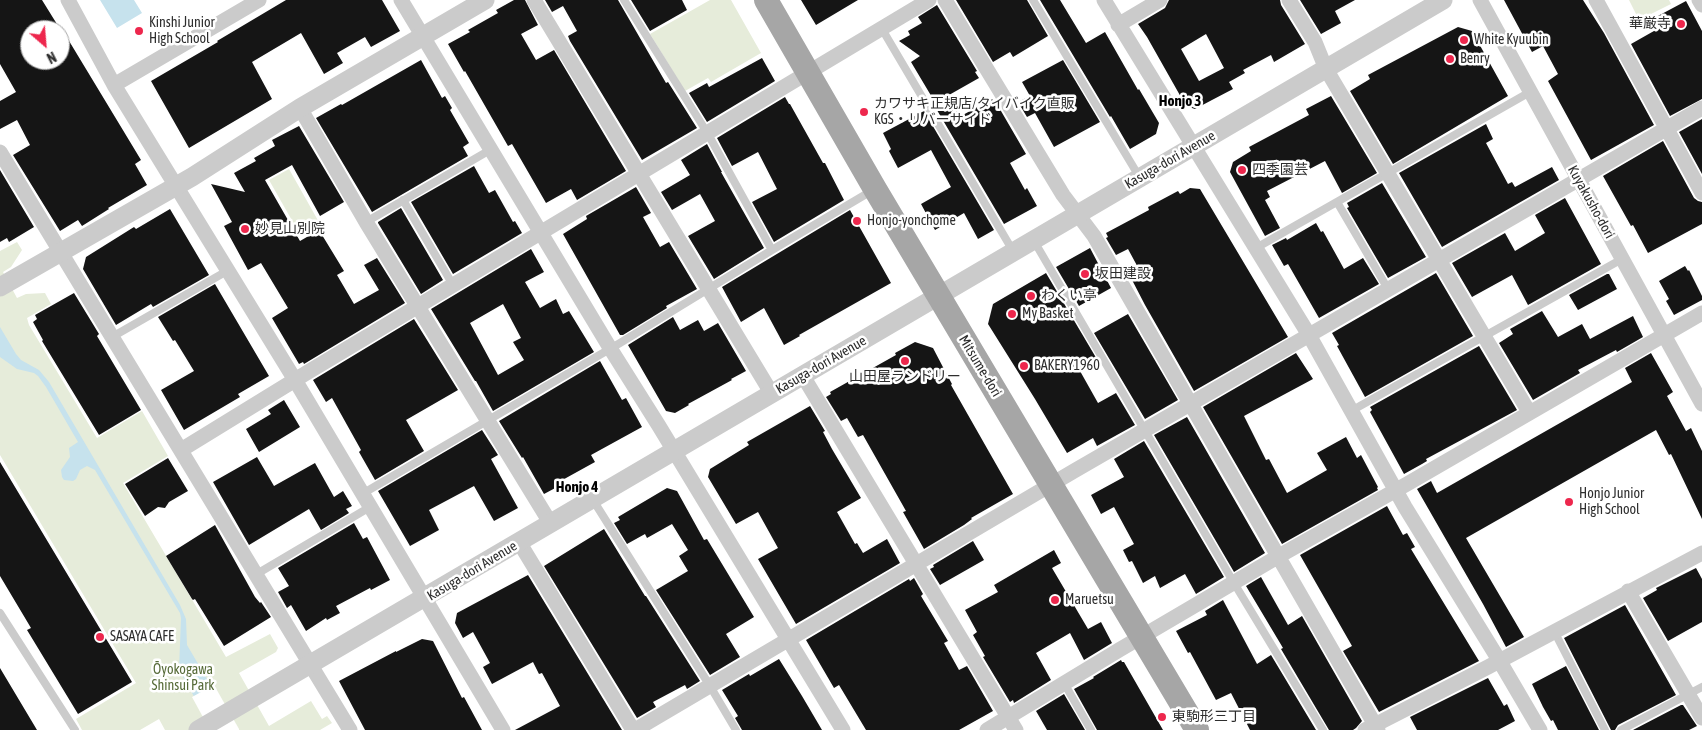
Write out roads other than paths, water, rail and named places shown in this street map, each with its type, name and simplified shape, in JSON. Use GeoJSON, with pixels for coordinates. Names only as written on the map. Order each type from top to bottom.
{"type":"FeatureCollection","features":[{"type":"Feature","properties":{"kind":"main road","name":"Mitsume-dori"},"geometry":{"type":"LineString","coordinates":[[766,0],[938,296],[1198,730]]}},
{"type":"Feature","properties":{"kind":"street"},"geometry":{"type":"LineString","coordinates":[[68,0],[114,85],[226,271],[295,380],[503,730]]}},
{"type":"Feature","properties":{"kind":"street"},"geometry":{"type":"LineString","coordinates":[[114,85],[259,0]]}},
{"type":"Feature","properties":{"kind":"street"},"geometry":{"type":"LineString","coordinates":[[401,0],[490,150],[843,730]]}},
{"type":"Feature","properties":{"kind":"street"},"geometry":{"type":"LineString","coordinates":[[4,284],[175,187],[300,108],[485,0]]}},
{"type":"Feature","properties":{"kind":"street"},"geometry":{"type":"LineString","coordinates":[[534,0],[772,394]]}},
{"type":"Feature","properties":{"kind":"street"},"geometry":{"type":"LineString","coordinates":[[180,450],[929,0]]}},
{"type":"Feature","properties":{"kind":"street"},"geometry":{"type":"LineString","coordinates":[[946,0],[1063,195],[1094,236],[1279,556],[1373,728],[1702,552]]}},
{"type":"Feature","properties":{"kind":"street"},"geometry":{"type":"LineString","coordinates":[[1104,0],[1192,147],[1309,335],[1396,490],[1500,660],[1537,729]]}},
{"type":"Feature","properties":{"kind":"street"},"geometry":{"type":"LineString","coordinates":[[1118,25],[1160,0]]}},
{"type":"Feature","properties":{"kind":"street"},"geometry":{"type":"LineString","coordinates":[[1289,0],[1315,42],[1326,69],[1529,412]]}},
{"type":"Feature","properties":{"kind":"street","name":"Kasuga-dori Avenue"},"geometry":{"type":"LineString","coordinates":[[198,730],[1443,0]]}},
{"type":"Feature","properties":{"kind":"street","name":"Kuyakusho-dori"},"geometry":{"type":"LineString","coordinates":[[1480,0],[1702,404]]}},
{"type":"Feature","properties":{"kind":"street"},"geometry":{"type":"LineString","coordinates":[[1596,0],[1702,193]]}},
{"type":"Feature","properties":{"kind":"street"},"geometry":{"type":"LineString","coordinates":[[1699,0],[1702,5]]}},
{"type":"Feature","properties":{"kind":"street"},"geometry":{"type":"LineString","coordinates":[[300,108],[366,222],[551,524]]}},
{"type":"Feature","properties":{"kind":"street"},"geometry":{"type":"LineString","coordinates":[[519,542],[634,730],[1051,484],[1702,108]]}},
{"type":"Feature","properties":{"kind":"street"},"geometry":{"type":"LineString","coordinates":[[0,152],[350,730]]}},
{"type":"Feature","properties":{"kind":"street"},"geometry":{"type":"LineString","coordinates":[[986,730],[1012,724],[1064,683],[1142,636],[1702,313]]}},
{"type":"Feature","properties":{"kind":"street"},"geometry":{"type":"LineString","coordinates":[[803,376],[1012,724]]}},
{"type":"Feature","properties":{"kind":"street"},"geometry":{"type":"LineString","coordinates":[[1628,591],[1702,718]]}},
{"type":"Feature","properties":{"kind":"lane"},"geometry":{"type":"LineString","coordinates":[[624,0],[708,134],[772,250]]}},
{"type":"Feature","properties":{"kind":"lane"},"geometry":{"type":"LineString","coordinates":[[1033,0],[1140,178]]}},
{"type":"Feature","properties":{"kind":"lane"},"geometry":{"type":"LineString","coordinates":[[882,29],[1014,252]]}},
{"type":"Feature","properties":{"kind":"lane"},"geometry":{"type":"LineString","coordinates":[[1256,248],[1530,92]]}},
{"type":"Feature","properties":{"kind":"lane"},"geometry":{"type":"LineString","coordinates":[[366,222],[490,150]]}},
{"type":"Feature","properties":{"kind":"lane"},"geometry":{"type":"LineString","coordinates":[[362,494],[875,189]]}},
{"type":"Feature","properties":{"kind":"lane"},"geometry":{"type":"LineString","coordinates":[[402,200],[453,285]]}},
{"type":"Feature","properties":{"kind":"lane"},"geometry":{"type":"LineString","coordinates":[[1337,202],[1388,289]]}},
{"type":"Feature","properties":{"kind":"lane"},"geometry":{"type":"LineString","coordinates":[[1034,240],[1234,583],[1323,730]]}},
{"type":"Feature","properties":{"kind":"lane"},"geometry":{"type":"LineString","coordinates":[[1351,411],[1622,259]]}},
{"type":"Feature","properties":{"kind":"lane"},"geometry":{"type":"LineString","coordinates":[[112,337],[226,271]]}},
{"type":"Feature","properties":{"kind":"lane"},"geometry":{"type":"LineString","coordinates":[[593,500],[736,730]]}},
{"type":"Feature","properties":{"kind":"lane"},"geometry":{"type":"LineString","coordinates":[[255,575],[370,507]]}},
{"type":"Feature","properties":{"kind":"lane"},"geometry":{"type":"LineString","coordinates":[[1,617],[76,730]]}},
{"type":"Feature","properties":{"kind":"lane"},"geometry":{"type":"LineString","coordinates":[[1554,632],[1605,730]]}},
{"type":"Feature","properties":{"kind":"lane"},"geometry":{"type":"LineString","coordinates":[[1064,683],[1091,730]]}},
{"type":"Feature","properties":{"kind":"lane"},"geometry":{"type":"LineString","coordinates":[[1621,730],[1702,687]]}},
{"type":"Feature","properties":{"kind":"water"},"geometry":{"type":"Polygon","coordinates":[[[100,0],[134,0],[142,13],[117,28],[100,0]]]}},
{"type":"Feature","properties":{"kind":"water"},"geometry":{"type":"Polygon","coordinates":[[[0,327],[21,360],[39,370],[49,382],[180,605],[186,619],[187,645],[237,730],[213,730],[179,670],[180,613],[95,470],[87,466],[80,470],[73,481],[64,480],[62,477],[61,470],[70,457],[69,448],[78,442],[38,376],[34,373],[17,369],[0,357],[0,327]]]}},
{"type":"Feature","properties":{"kind":"place","name":"華厳寺"},"geometry":{"type":"Point","coordinates":[1681,24]}},
{"type":"Feature","properties":{"kind":"place","name":"Kinshi Junior High School"},"geometry":{"type":"Point","coordinates":[139,31]}},
{"type":"Feature","properties":{"kind":"place","name":"White Kyuubin"},"geometry":{"type":"Point","coordinates":[1464,40]}},
{"type":"Feature","properties":{"kind":"place","name":"Benry"},"geometry":{"type":"Point","coordinates":[1450,59]}},
{"type":"Feature","properties":{"kind":"place","name":"カワサキ正規店/タイバイク直販 KGS・リバーサイド"},"geometry":{"type":"Point","coordinates":[864,112]}},
{"type":"Feature","properties":{"kind":"place","name":"四季園芸"},"geometry":{"type":"Point","coordinates":[1242,170]}},
{"type":"Feature","properties":{"kind":"place","name":"Honjo-yonchome"},"geometry":{"type":"Point","coordinates":[857,221]}},
{"type":"Feature","properties":{"kind":"place","name":"妙見山別院"},"geometry":{"type":"Point","coordinates":[245,229]}},
{"type":"Feature","properties":{"kind":"place","name":"坂田建設"},"geometry":{"type":"Point","coordinates":[1085,274]}},
{"type":"Feature","properties":{"kind":"place","name":"わくい亭"},"geometry":{"type":"Point","coordinates":[1031,296]}},
{"type":"Feature","properties":{"kind":"place","name":"My Basket"},"geometry":{"type":"Point","coordinates":[1012,314]}},
{"type":"Feature","properties":{"kind":"place","name":"山田屋ランドリー"},"geometry":{"type":"Point","coordinates":[905,361]}},
{"type":"Feature","properties":{"kind":"place","name":"BAKERY1960"},"geometry":{"type":"Point","coordinates":[1024,366]}},
{"type":"Feature","properties":{"kind":"place","name":"Honjo Junior High School"},"geometry":{"type":"Point","coordinates":[1569,502]}},
{"type":"Feature","properties":{"kind":"place","name":"Maruetsu"},"geometry":{"type":"Point","coordinates":[1055,600]}},
{"type":"Feature","properties":{"kind":"place","name":"SASAYA CAFE"},"geometry":{"type":"Point","coordinates":[100,637]}},
{"type":"Feature","properties":{"kind":"place","name":"東駒形三丁目"},"geometry":{"type":"Point","coordinates":[1162,717]}},
{"type":"Feature","properties":{"kind":"district","name":"Honjo 3"},"geometry":{"type":"Point","coordinates":[1180,101]}},
{"type":"Feature","properties":{"kind":"district","name":"Honjo 4"},"geometry":{"type":"Point","coordinates":[577,487]}},
{"type":"Feature","properties":{"kind":"park label","name":"Ōyokogawa Shinsui Park"},"geometry":{"type":"Point","coordinates":[183,678]}}]}
